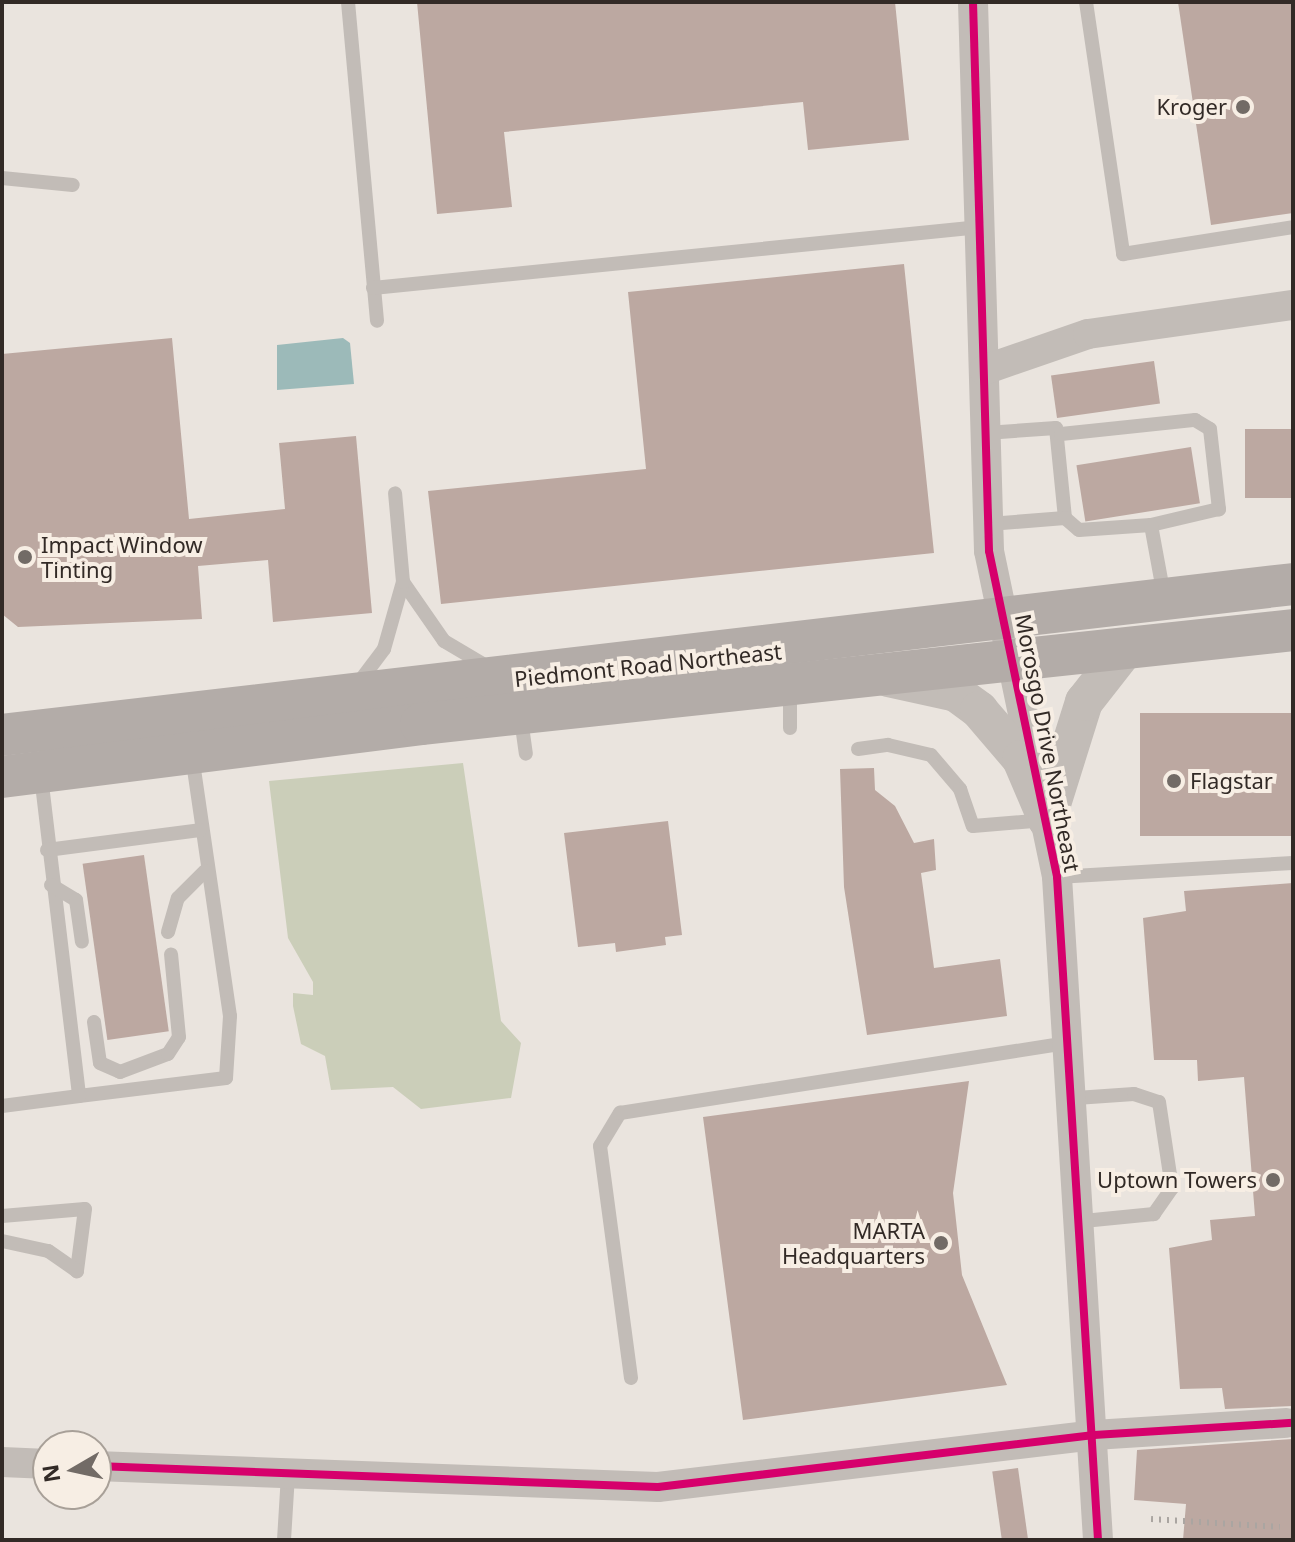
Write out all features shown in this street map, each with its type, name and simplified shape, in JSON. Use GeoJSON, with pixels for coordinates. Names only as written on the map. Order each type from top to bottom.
{"type":"FeatureCollection","features":[{"type":"Feature","properties":{"kind":"main road","name":"Piedmont Road Northeast"},"geometry":{"type":"LineString","coordinates":[[2,735],[347,699],[519,716],[1006,621],[1293,584]]}},
{"type":"Feature","properties":{"kind":"main road","name":"Piedmont Road Northeast"},"geometry":{"type":"LineString","coordinates":[[21,774],[192,752],[1014,664],[1293,630]]}},
{"type":"Feature","properties":{"kind":"street","name":"Morosgo Drive Northeast"},"geometry":{"type":"LineString","coordinates":[[973,2],[989,524],[1057,877],[1076,1098],[1098,1540]]}},
{"type":"Feature","properties":{"kind":"street"},"geometry":{"type":"LineString","coordinates":[[984,370],[1088,334],[1293,305]]}},
{"type":"Feature","properties":{"kind":"street"},"geometry":{"type":"LineString","coordinates":[[1047,820],[1084,702],[1124,651]]}},
{"type":"Feature","properties":{"kind":"street"},"geometry":{"type":"LineString","coordinates":[[883,677],[956,693],[979,710],[1021,759],[1047,820]]}},
{"type":"Feature","properties":{"kind":"street"},"geometry":{"type":"LineString","coordinates":[[112,1467],[658,1487],[1094,1435],[1287,1423]]}},
{"type":"Feature","properties":{"kind":"street"},"geometry":{"type":"LineString","coordinates":[[2,1462],[32,1463]]}},
{"type":"Feature","properties":{"kind":"lane"},"geometry":{"type":"LineString","coordinates":[[348,2],[377,321]]}},
{"type":"Feature","properties":{"kind":"lane"},"geometry":{"type":"LineString","coordinates":[[1086,2],[1123,254],[1293,227]]}},
{"type":"Feature","properties":{"kind":"lane"},"geometry":{"type":"LineString","coordinates":[[2,178],[73,185]]}},
{"type":"Feature","properties":{"kind":"lane"},"geometry":{"type":"LineString","coordinates":[[373,288],[980,227]]}},
{"type":"Feature","properties":{"kind":"lane"},"geometry":{"type":"LineString","coordinates":[[989,524],[1065,518],[1079,530],[1151,525],[1219,509],[1210,429],[1195,420],[1061,434]]}},
{"type":"Feature","properties":{"kind":"lane"},"geometry":{"type":"LineString","coordinates":[[986,433],[1056,428],[1061,434],[1065,518]]}},
{"type":"Feature","properties":{"kind":"lane"},"geometry":{"type":"LineString","coordinates":[[347,699],[384,649],[403,582],[395,493]]}},
{"type":"Feature","properties":{"kind":"lane"},"geometry":{"type":"LineString","coordinates":[[1151,525],[1165,601]]}},
{"type":"Feature","properties":{"kind":"lane"},"geometry":{"type":"LineString","coordinates":[[403,582],[444,641],[519,716]]}},
{"type":"Feature","properties":{"kind":"lane"},"geometry":{"type":"LineString","coordinates":[[790,686],[790,728]]}},
{"type":"Feature","properties":{"kind":"lane"},"geometry":{"type":"LineString","coordinates":[[858,749],[888,745],[931,755],[960,789],[973,826],[1047,820]]}},
{"type":"Feature","properties":{"kind":"lane"},"geometry":{"type":"LineString","coordinates":[[2,1106],[226,1078],[230,1016],[205,871],[192,752]]}},
{"type":"Feature","properties":{"kind":"lane"},"geometry":{"type":"LineString","coordinates":[[21,774],[47,850],[79,1096]]}},
{"type":"Feature","properties":{"kind":"lane"},"geometry":{"type":"LineString","coordinates":[[47,850],[200,830]]}},
{"type":"Feature","properties":{"kind":"lane"},"geometry":{"type":"LineString","coordinates":[[1057,877],[1293,863]]}},
{"type":"Feature","properties":{"kind":"lane"},"geometry":{"type":"LineString","coordinates":[[168,932],[178,898],[205,871]]}},
{"type":"Feature","properties":{"kind":"lane"},"geometry":{"type":"LineString","coordinates":[[51,885],[76,900],[82,942]]}},
{"type":"Feature","properties":{"kind":"lane"},"geometry":{"type":"LineString","coordinates":[[94,1022],[100,1063],[120,1072],[168,1054],[179,1037],[171,954]]}},
{"type":"Feature","properties":{"kind":"lane"},"geometry":{"type":"LineString","coordinates":[[631,1378],[600,1146],[620,1113],[1072,1043]]}},
{"type":"Feature","properties":{"kind":"lane"},"geometry":{"type":"LineString","coordinates":[[1076,1098],[1134,1094],[1159,1102],[1172,1188],[1154,1214],[1083,1221]]}},
{"type":"Feature","properties":{"kind":"lane"},"geometry":{"type":"LineString","coordinates":[[2,1216],[85,1209],[77,1271],[48,1251],[2,1241]]}},
{"type":"Feature","properties":{"kind":"lane"},"geometry":{"type":"LineString","coordinates":[[284,1540],[288,1475]]}},
{"type":"Feature","properties":{"kind":"green space"},"geometry":{"type":"Polygon","coordinates":[[[463,763],[501,1021],[521,1043],[511,1098],[421,1109],[393,1087],[331,1090],[325,1056],[301,1044],[293,1006],[293,993],[313,995],[313,982],[288,938],[269,781],[463,763]]]}},
{"type":"Feature","properties":{"kind":"water"},"geometry":{"type":"Polygon","coordinates":[[[343,338],[350,343],[354,384],[277,390],[277,345],[343,338]]]}},
{"type":"Feature","properties":{"kind":"building"},"geometry":{"type":"Polygon","coordinates":[[[417,2],[895,2],[909,140],[808,150],[803,102],[504,132],[512,207],[437,214],[417,2]]]}},
{"type":"Feature","properties":{"kind":"building","name":"Kroger"},"geometry":{"type":"Polygon","coordinates":[[[1178,2],[1293,2],[1293,213],[1211,225],[1178,2]]]}},
{"type":"Feature","properties":{"kind":"building"},"geometry":{"type":"Polygon","coordinates":[[[904,264],[934,553],[441,604],[428,491],[646,469],[628,292],[904,264]]]}},
{"type":"Feature","properties":{"kind":"building"},"geometry":{"type":"Polygon","coordinates":[[[172,338],[189,519],[285,509],[279,443],[356,436],[372,613],[273,622],[268,560],[198,566],[202,619],[18,627],[2,614],[2,354],[172,338]]]}},
{"type":"Feature","properties":{"kind":"building"},"geometry":{"type":"Polygon","coordinates":[[[1154,361],[1160,404],[1057,418],[1051,375],[1154,361]]]}},
{"type":"Feature","properties":{"kind":"building"},"geometry":{"type":"Polygon","coordinates":[[[1245,429],[1293,429],[1293,498],[1245,498],[1245,429]]]}},
{"type":"Feature","properties":{"kind":"building"},"geometry":{"type":"Polygon","coordinates":[[[1191,447],[1200,503],[1085,521],[1076,465],[1191,447]]]}},
{"type":"Feature","properties":{"kind":"building"},"geometry":{"type":"Polygon","coordinates":[[[1140,713],[1293,713],[1293,836],[1140,836],[1140,713]]]}},
{"type":"Feature","properties":{"kind":"building"},"geometry":{"type":"Polygon","coordinates":[[[874,768],[875,790],[895,806],[914,843],[934,839],[936,870],[921,873],[934,968],[1000,959],[1007,1016],[867,1035],[844,887],[840,769],[874,768]]]}},
{"type":"Feature","properties":{"kind":"building"},"geometry":{"type":"Polygon","coordinates":[[[668,821],[682,935],[665,937],[666,945],[616,952],[615,943],[578,947],[564,833],[668,821]]]}},
{"type":"Feature","properties":{"kind":"building"},"geometry":{"type":"Polygon","coordinates":[[[144,855],[169,1031],[107,1040],[83,864],[144,855]]]}},
{"type":"Feature","properties":{"kind":"building","name":"Uptown Towers"},"geometry":{"type":"Polygon","coordinates":[[[1293,883],[1293,1406],[1225,1409],[1222,1388],[1180,1389],[1169,1248],[1212,1240],[1210,1220],[1255,1216],[1244,1077],[1198,1081],[1197,1060],[1154,1060],[1143,918],[1186,911],[1184,891],[1293,883]]]}},
{"type":"Feature","properties":{"kind":"building"},"geometry":{"type":"Polygon","coordinates":[[[969,1081],[953,1193],[962,1275],[1007,1385],[743,1420],[703,1117],[969,1081]]]}},
{"type":"Feature","properties":{"kind":"building"},"geometry":{"type":"Polygon","coordinates":[[[1293,1439],[1293,1540],[1183,1540],[1186,1504],[1134,1500],[1137,1450],[1293,1439]]]}},
{"type":"Feature","properties":{"kind":"building"},"geometry":{"type":"Polygon","coordinates":[[[1018,1468],[1028,1540],[1002,1540],[992,1472],[1018,1468]]]}},
{"type":"Feature","properties":{"kind":"railway"},"geometry":{"type":"LineString","coordinates":[[1151,1519],[1280,1527]]}},
{"type":"Feature","properties":{"kind":"cycle path"},"geometry":{"type":"LineString","coordinates":[[973,2],[989,551],[1057,877],[1098,1540]]}},
{"type":"Feature","properties":{"kind":"cycle path"},"geometry":{"type":"LineString","coordinates":[[112,1467],[658,1487],[1094,1435],[1293,1423]]}},
{"type":"Feature","properties":{"kind":"place","name":"Kroger"},"geometry":{"type":"Point","coordinates":[1243,107]}},
{"type":"Feature","properties":{"kind":"place","name":"Impact Window Tinting"},"geometry":{"type":"Point","coordinates":[25,557]}},
{"type":"Feature","properties":{"kind":"place","name":"Flagstar"},"geometry":{"type":"Point","coordinates":[1174,781]}},
{"type":"Feature","properties":{"kind":"place","name":"Uptown Towers"},"geometry":{"type":"Point","coordinates":[1273,1180]}},
{"type":"Feature","properties":{"kind":"place","name":"MARTA Headquarters"},"geometry":{"type":"Point","coordinates":[941,1243]}}]}
